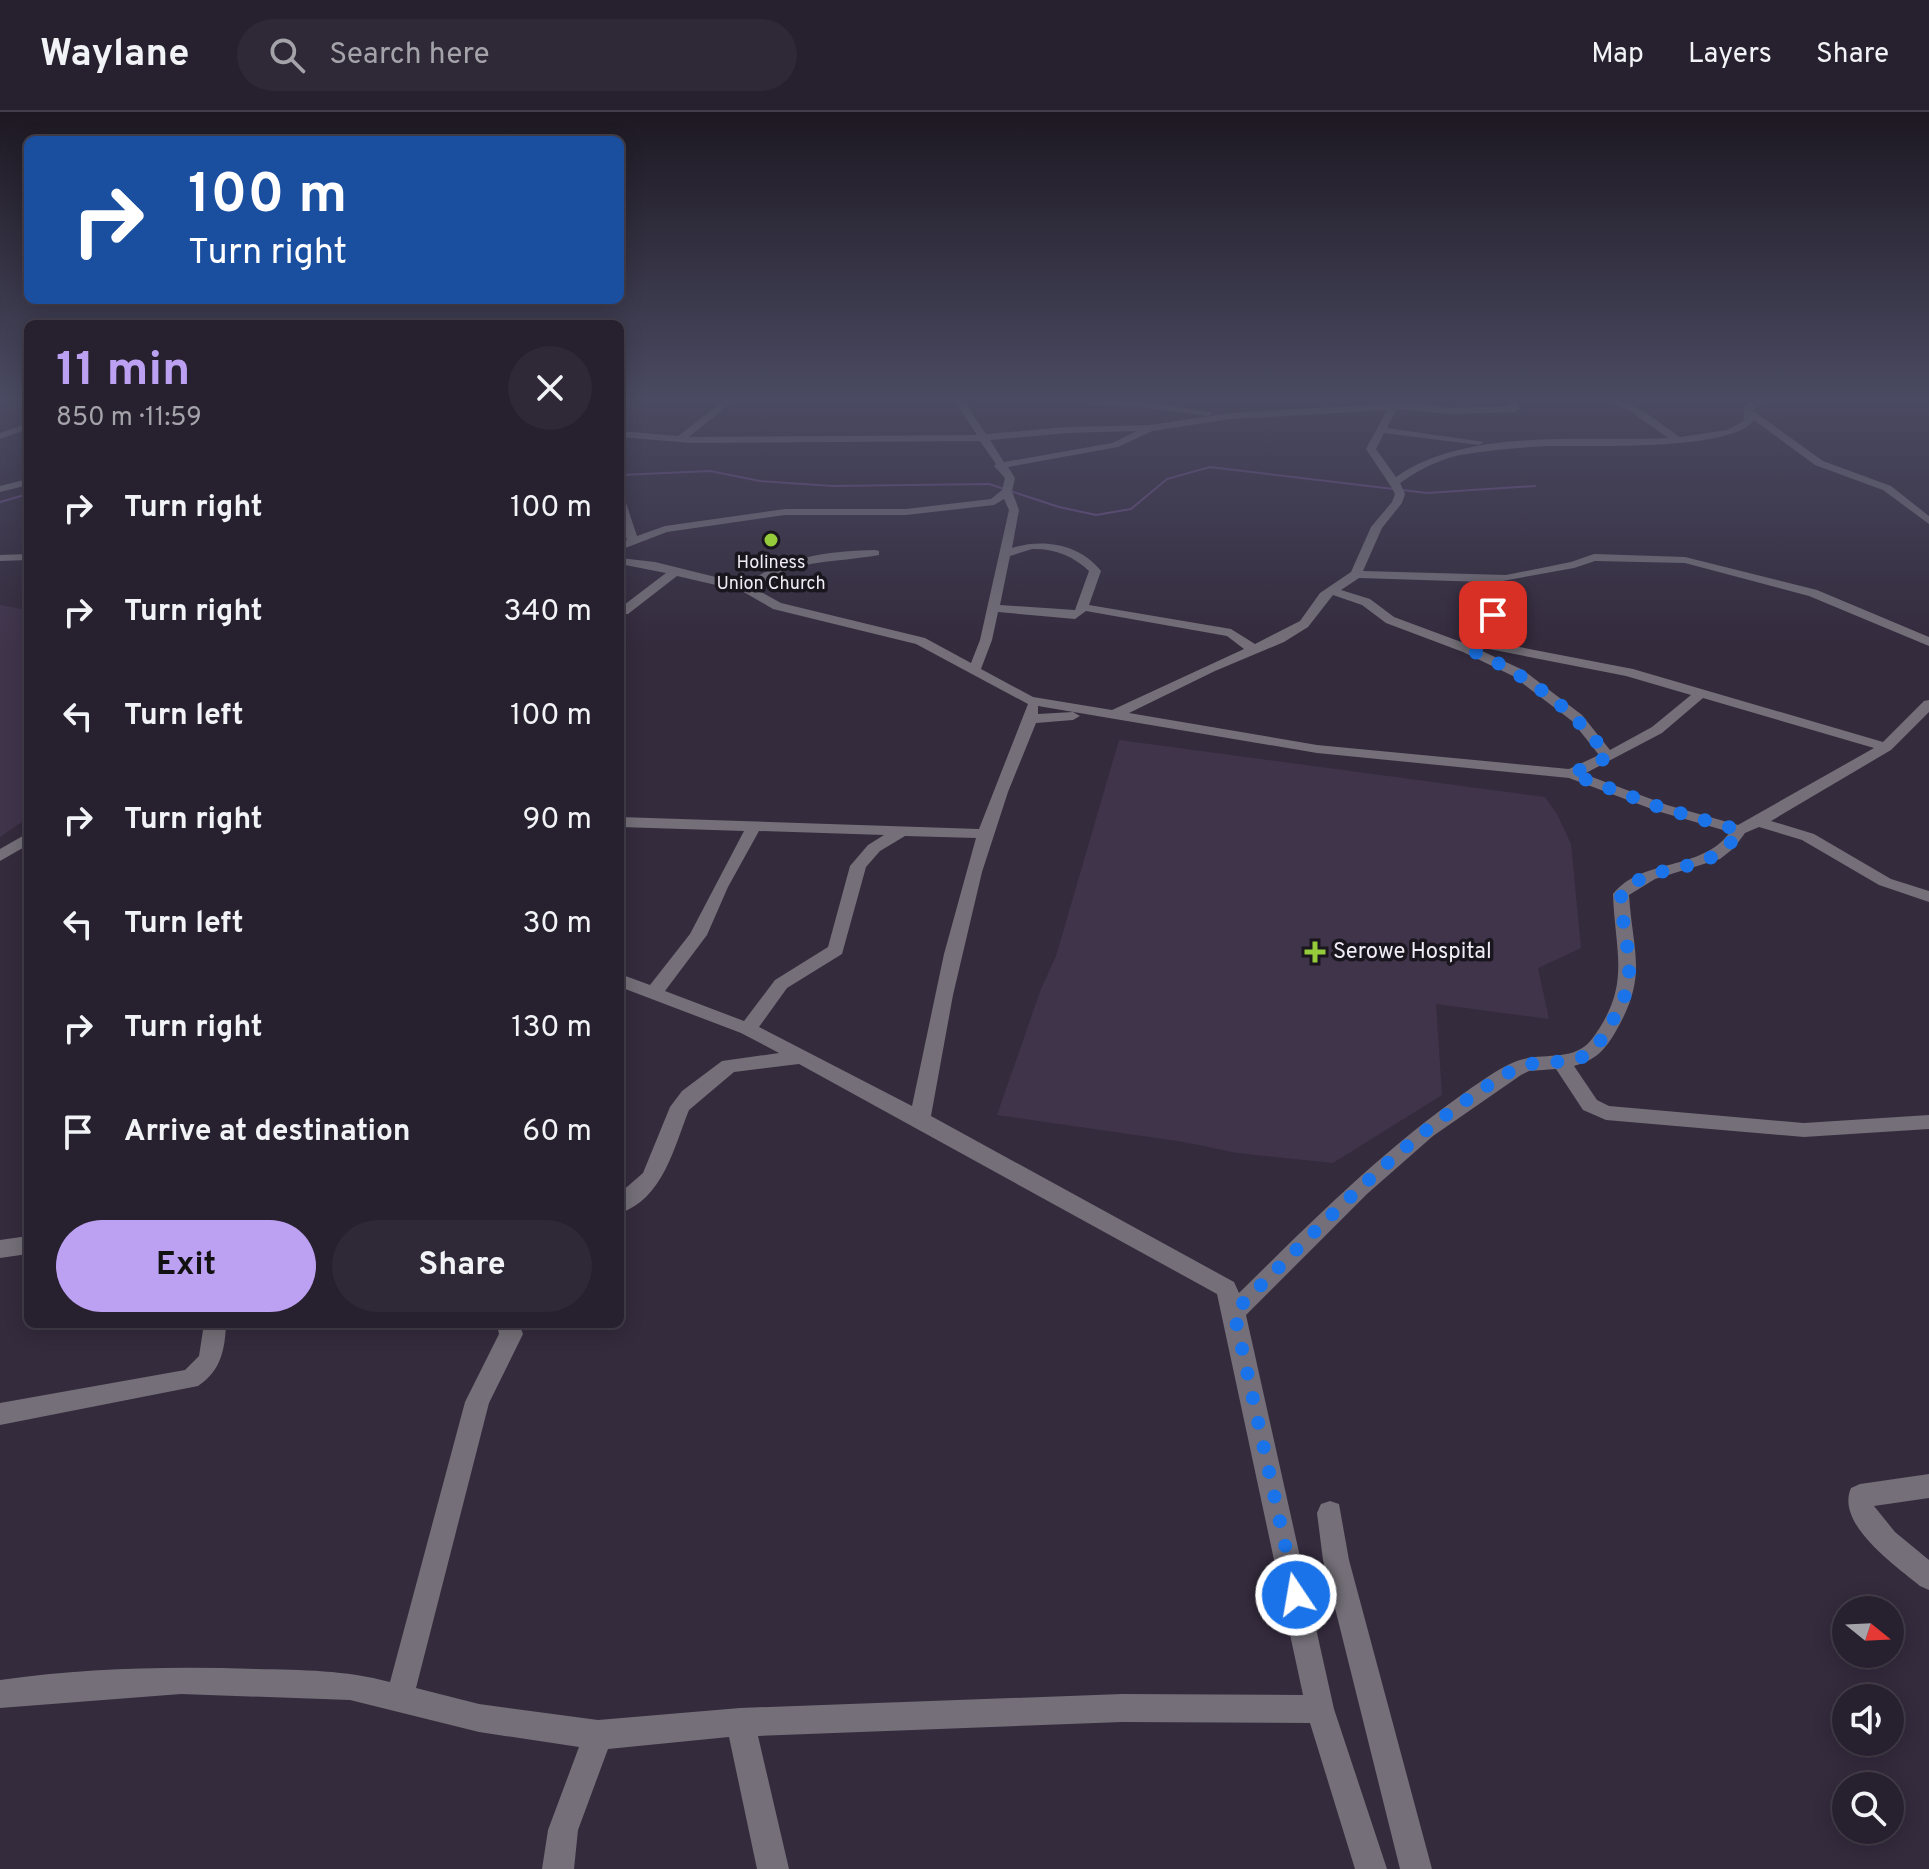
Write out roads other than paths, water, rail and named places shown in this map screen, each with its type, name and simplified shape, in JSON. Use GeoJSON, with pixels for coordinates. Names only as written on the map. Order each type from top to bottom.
{"type":"FeatureCollection","features":[{"type":"Feature","properties":{"kind":"street"},"geometry":{"type":"LineString","coordinates":[[974,671],[986,640],[1014,510],[1007,491],[1010,480]]}},
{"type":"Feature","properties":{"kind":"street"},"geometry":{"type":"LineString","coordinates":[[1031,719],[1115,717],[1279,639],[1304,624],[1324,596],[1356,574],[1377,527],[1397,503],[1400,494],[1395,482],[1397,480]]}},
{"type":"Feature","properties":{"kind":"street"},"geometry":{"type":"LineString","coordinates":[[1865,480],[1887,488],[1929,521]]}},
{"type":"Feature","properties":{"kind":"street"},"geometry":{"type":"LineString","coordinates":[[0,489],[24,483]]}},
{"type":"Feature","properties":{"kind":"street"},"geometry":{"type":"LineString","coordinates":[[624,545],[665,529],[785,512],[906,512],[994,502],[1007,491]]}},
{"type":"Feature","properties":{"kind":"street"},"geometry":{"type":"LineString","coordinates":[[624,513],[633,541]]}},
{"type":"Feature","properties":{"kind":"street"},"geometry":{"type":"LineString","coordinates":[[993,608],[1079,613],[1095,571],[1093,566],[1069,554],[1042,546],[1003,554]]}},
{"type":"Feature","properties":{"kind":"street"},"geometry":{"type":"LineString","coordinates":[[746,588],[768,571],[810,557],[875,553]]}},
{"type":"Feature","properties":{"kind":"street"},"geometry":{"type":"LineString","coordinates":[[0,558],[24,557]]}},
{"type":"Feature","properties":{"kind":"street"},"geometry":{"type":"LineString","coordinates":[[1356,574],[1490,579],[1530,576],[1594,557],[1685,560],[1813,593],[1929,642]]}},
{"type":"Feature","properties":{"kind":"street"},"geometry":{"type":"LineString","coordinates":[[624,561],[655,565],[746,588],[777,606],[920,641],[1029,700],[1115,717],[1331,751],[1571,774],[1662,808],[1739,830]]}},
{"type":"Feature","properties":{"kind":"street"},"geometry":{"type":"LineString","coordinates":[[624,614],[675,572]]}},
{"type":"Feature","properties":{"kind":"street"},"geometry":{"type":"LineString","coordinates":[[1479,648],[1496,604],[1490,579]]}},
{"type":"Feature","properties":{"kind":"street"},"geometry":{"type":"LineString","coordinates":[[1332,591],[1366,602],[1390,620],[1479,648],[1628,672],[1886,747]]}},
{"type":"Feature","properties":{"kind":"street"},"geometry":{"type":"LineString","coordinates":[[1082,607],[1231,633],[1253,649]]}},
{"type":"Feature","properties":{"kind":"street"},"geometry":{"type":"LineString","coordinates":[[1479,648],[1577,718],[1608,757]]}},
{"type":"Feature","properties":{"kind":"street"},"geometry":{"type":"LineString","coordinates":[[1571,774],[1649,734],[1701,693]]}},
{"type":"Feature","properties":{"kind":"street"},"geometry":{"type":"LineString","coordinates":[[920,1119],[939,1014],[985,834],[1019,742],[1031,719],[1033,711],[1029,700]]}},
{"type":"Feature","properties":{"kind":"street"},"geometry":{"type":"LineString","coordinates":[[1234,1312],[1401,1149],[1498,1080],[1520,1068],[1530,1064],[1562,1063],[1586,1055],[1595,1048],[1626,999],[1630,969],[1621,894],[1629,885],[1642,878],[1703,861],[1732,842],[1739,830],[1886,747],[1929,704]]}},
{"type":"Feature","properties":{"kind":"street"},"geometry":{"type":"LineString","coordinates":[[624,822],[985,834]]}},
{"type":"Feature","properties":{"kind":"street"},"geometry":{"type":"LineString","coordinates":[[1758,822],[1808,837],[1885,882],[1929,897]]}},
{"type":"Feature","properties":{"kind":"street"},"geometry":{"type":"LineString","coordinates":[[655,991],[698,935],[754,826]]}},
{"type":"Feature","properties":{"kind":"street"},"geometry":{"type":"LineString","coordinates":[[748,1029],[781,984],[836,950],[858,866],[874,848],[904,830]]}},
{"type":"Feature","properties":{"kind":"street"},"geometry":{"type":"LineString","coordinates":[[0,856],[24,841]]}},
{"type":"Feature","properties":{"kind":"street"},"geometry":{"type":"LineString","coordinates":[[624,981],[748,1029],[920,1119],[1220,1284],[1229,1293],[1320,1709],[1371,1869]]}},
{"type":"Feature","properties":{"kind":"street"},"geometry":{"type":"LineString","coordinates":[[624,1202],[652,1178],[680,1107],[689,1096],[729,1066],[802,1057]]}},
{"type":"Feature","properties":{"kind":"street"},"geometry":{"type":"LineString","coordinates":[[1562,1063],[1590,1105],[1606,1113],[1804,1130],[1929,1122]]}},
{"type":"Feature","properties":{"kind":"street"},"geometry":{"type":"LineString","coordinates":[[0,1249],[24,1246]]}},
{"type":"Feature","properties":{"kind":"street"},"geometry":{"type":"LineString","coordinates":[[0,1414],[190,1379],[203,1371],[212,1357],[215,1328]]}},
{"type":"Feature","properties":{"kind":"street"},"geometry":{"type":"LineString","coordinates":[[400,1697],[477,1402],[512,1328]]}},
{"type":"Feature","properties":{"kind":"street"},"geometry":{"type":"LineString","coordinates":[[1929,1486],[1860,1496],[1859,1507],[1869,1523],[1929,1577]]}},
{"type":"Feature","properties":{"kind":"street"},"geometry":{"type":"LineString","coordinates":[[1330,1513],[1336,1560],[1416,1869]]}},
{"type":"Feature","properties":{"kind":"street"},"geometry":{"type":"LineString","coordinates":[[0,1694],[181,1680],[350,1686],[479,1718],[598,1735],[740,1722],[1122,1708],[1320,1709]]}},
{"type":"Feature","properties":{"kind":"street"},"geometry":{"type":"LineString","coordinates":[[740,1722],[773,1869]]}},
{"type":"Feature","properties":{"kind":"street"},"geometry":{"type":"LineString","coordinates":[[558,1869],[563,1830],[598,1735]]}},
{"type":"Feature","properties":{"kind":"waterway"},"geometry":{"type":"LineString","coordinates":[[755,480],[833,486],[989,484],[1059,507],[1096,515],[1131,509],[1166,480]]}},
{"type":"Feature","properties":{"kind":"waterway"},"geometry":{"type":"LineString","coordinates":[[1318,480],[1427,493],[1535,486]]}},
{"type":"Feature","properties":{"kind":"waterway"},"geometry":{"type":"LineString","coordinates":[[0,502],[24,495]]}},
{"type":"Feature","properties":{"kind":"place","name":"Holiness Union Church"},"geometry":{"type":"Point","coordinates":[771,540]}},
{"type":"Feature","properties":{"kind":"place","name":"Serowe Hospital"},"geometry":{"type":"Point","coordinates":[1315,952]}}]}
